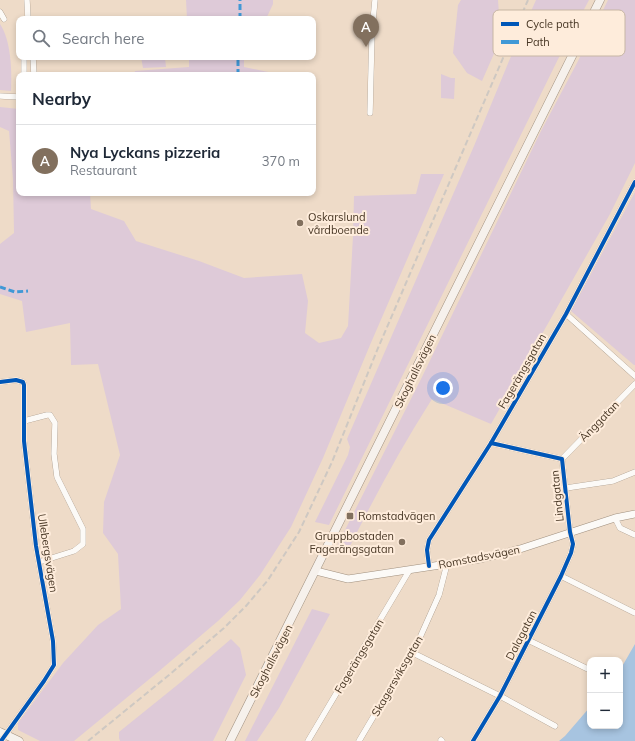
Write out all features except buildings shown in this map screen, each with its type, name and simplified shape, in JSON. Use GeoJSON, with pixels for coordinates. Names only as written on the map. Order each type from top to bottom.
{"type":"FeatureCollection","features":[{"type":"Feature","properties":{"kind":"main road","name":"Skoghallsvägen"},"geometry":{"type":"LineString","coordinates":[[595,10],[600,0]]}},
{"type":"Feature","properties":{"kind":"main road","name":"Skoghallsvägen"},"geometry":{"type":"LineString","coordinates":[[230,741],[572,56]]}},
{"type":"Feature","properties":{"kind":"main road"},"geometry":{"type":"LineString","coordinates":[[2,736],[19,741]]}},
{"type":"Feature","properties":{"kind":"street"},"geometry":{"type":"LineString","coordinates":[[27,0],[27,16]]}},
{"type":"Feature","properties":{"kind":"street"},"geometry":{"type":"LineString","coordinates":[[370,113],[372,31],[375,0]]}},
{"type":"Feature","properties":{"kind":"street"},"geometry":{"type":"LineString","coordinates":[[0,12],[4,19]]}},
{"type":"Feature","properties":{"kind":"street"},"geometry":{"type":"LineString","coordinates":[[24,60],[24,72]]}},
{"type":"Feature","properties":{"kind":"street"},"geometry":{"type":"LineString","coordinates":[[33,60],[34,72]]}},
{"type":"Feature","properties":{"kind":"street"},"geometry":{"type":"LineString","coordinates":[[0,96],[16,97]]}},
{"type":"Feature","properties":{"kind":"street","name":"Fagerängsgatan"},"geometry":{"type":"LineString","coordinates":[[429,566],[427,550],[429,540],[491,443],[566,314],[635,182]]}},
{"type":"Feature","properties":{"kind":"street"},"geometry":{"type":"LineString","coordinates":[[566,314],[635,376]]}},
{"type":"Feature","properties":{"kind":"street","name":"Ullebergsvägen"},"geometry":{"type":"LineString","coordinates":[[0,382],[16,380],[23,382],[24,385],[24,441],[39,562],[53,641],[54,665],[44,681],[2,736]]}},
{"type":"Feature","properties":{"kind":"street","name":"Änggatan"},"geometry":{"type":"LineString","coordinates":[[562,459],[635,384]]}},
{"type":"Feature","properties":{"kind":"street","name":"Ullebergsvägen"},"geometry":{"type":"LineString","coordinates":[[24,421],[50,415],[55,423],[54,454],[57,477],[83,529],[83,544],[74,551],[39,562]]}},
{"type":"Feature","properties":{"kind":"street","name":"Lindgatan"},"geometry":{"type":"LineString","coordinates":[[491,443],[562,459],[570,532]]}},
{"type":"Feature","properties":{"kind":"street"},"geometry":{"type":"LineString","coordinates":[[566,488],[613,481],[635,472]]}},
{"type":"Feature","properties":{"kind":"street","name":"Romstadsvägen"},"geometry":{"type":"LineString","coordinates":[[316,571],[348,579],[480,559],[520,549],[615,518],[635,514]]}},
{"type":"Feature","properties":{"kind":"street"},"geometry":{"type":"LineString","coordinates":[[615,518],[620,528],[635,535]]}},
{"type":"Feature","properties":{"kind":"street","name":"Dalagatan"},"geometry":{"type":"LineString","coordinates":[[473,741],[500,696],[561,576],[571,553],[573,544],[570,532]]}},
{"type":"Feature","properties":{"kind":"street","name":"Skagersviksgatan"},"geometry":{"type":"LineString","coordinates":[[359,741],[404,665],[413,653],[438,595],[447,564]]}},
{"type":"Feature","properties":{"kind":"street","name":"Fagerängsgatan"},"geometry":{"type":"LineString","coordinates":[[308,741],[408,571]]}},
{"type":"Feature","properties":{"kind":"street"},"geometry":{"type":"LineString","coordinates":[[561,576],[635,613]]}},
{"type":"Feature","properties":{"kind":"street"},"geometry":{"type":"LineString","coordinates":[[528,640],[587,669]]}},
{"type":"Feature","properties":{"kind":"street"},"geometry":{"type":"LineString","coordinates":[[413,653],[500,696],[555,726]]}},
{"type":"Feature","properties":{"kind":"shaded area"},"geometry":{"type":"Polygon","coordinates":[[[186,0],[273,0],[273,4],[267,16],[187,16],[186,0]]]}},
{"type":"Feature","properties":{"kind":"shaded area"},"geometry":{"type":"Polygon","coordinates":[[[461,0],[498,0],[499,10],[493,10],[493,56],[482,81],[467,73],[453,53],[458,5],[461,0]]]}},
{"type":"Feature","properties":{"kind":"shaded area"},"geometry":{"type":"Polygon","coordinates":[[[536,0],[589,0],[584,10],[532,10],[536,0]]]}},
{"type":"Feature","properties":{"kind":"shaded area"},"geometry":{"type":"Polygon","coordinates":[[[608,0],[635,0],[635,163],[610,214],[491,424],[432,399],[387,475],[347,552],[338,544],[422,377],[541,131],[580,56],[625,56],[625,10],[603,10],[608,0]]]}},
{"type":"Feature","properties":{"kind":"shaded area"},"geometry":{"type":"Polygon","coordinates":[[[0,24],[9,47],[11,91],[0,90],[0,24]]]}},
{"type":"Feature","properties":{"kind":"shaded area"},"geometry":{"type":"Polygon","coordinates":[[[511,56],[560,56],[329,525],[315,522],[348,455],[350,447],[347,439],[474,146],[511,56]]]}},
{"type":"Feature","properties":{"kind":"shaded area"},"geometry":{"type":"Polygon","coordinates":[[[142,60],[165,60],[166,67],[143,68],[142,60]]]}},
{"type":"Feature","properties":{"kind":"shaded area"},"geometry":{"type":"Polygon","coordinates":[[[189,60],[244,60],[244,67],[268,72],[135,72],[189,67],[189,60]]]}},
{"type":"Feature","properties":{"kind":"shaded area"},"geometry":{"type":"Polygon","coordinates":[[[441,74],[455,78],[454,99],[441,98],[441,74]]]}},
{"type":"Feature","properties":{"kind":"shaded area"},"geometry":{"type":"Polygon","coordinates":[[[0,107],[16,109],[16,196],[90,196],[91,209],[124,221],[136,241],[199,261],[244,278],[302,274],[308,301],[305,333],[319,343],[341,338],[348,326],[354,196],[416,194],[421,174],[444,174],[323,458],[291,527],[260,575],[240,600],[218,621],[74,741],[40,741],[18,730],[18,723],[63,663],[98,625],[121,609],[118,554],[103,533],[104,502],[120,455],[98,364],[71,365],[70,323],[26,332],[22,301],[0,294],[0,244],[14,233],[13,179],[9,131],[0,127],[0,107]]]}},
{"type":"Feature","properties":{"kind":"shaded area"},"geometry":{"type":"Polygon","coordinates":[[[635,192],[635,365],[634,365],[571,311],[635,192]]]}},
{"type":"Feature","properties":{"kind":"shaded area"},"geometry":{"type":"Polygon","coordinates":[[[312,609],[330,614],[279,708],[257,741],[245,741],[312,609]]]}},
{"type":"Feature","properties":{"kind":"shaded area"},"geometry":{"type":"Polygon","coordinates":[[[231,639],[240,648],[246,675],[213,741],[120,741],[119,732],[231,639]]]}},
{"type":"Feature","properties":{"kind":"water"},"geometry":{"type":"Polygon","coordinates":[[[635,644],[635,741],[559,741],[587,710],[587,729],[623,729],[623,665],[635,644]]]}},
{"type":"Feature","properties":{"kind":"railway"},"geometry":{"type":"LineString","coordinates":[[524,10],[528,0]]}},
{"type":"Feature","properties":{"kind":"railway"},"geometry":{"type":"LineString","coordinates":[[88,741],[224,628],[246,606],[268,580],[299,532],[332,462],[378,348],[504,56]]}},
{"type":"Feature","properties":{"kind":"marked path"},"geometry":{"type":"LineString","coordinates":[[240,0],[240,16]]}},
{"type":"Feature","properties":{"kind":"marked path"},"geometry":{"type":"LineString","coordinates":[[238,60],[238,72]]}},
{"type":"Feature","properties":{"kind":"marked path"},"geometry":{"type":"LineString","coordinates":[[0,287],[15,292],[28,291]]}},
{"type":"Feature","properties":{"kind":"cycle path"},"geometry":{"type":"LineString","coordinates":[[429,566],[427,550],[429,540],[491,443],[566,314],[635,182]]}},
{"type":"Feature","properties":{"kind":"cycle path"},"geometry":{"type":"LineString","coordinates":[[0,382],[16,380],[23,382],[24,385],[24,441],[36,546],[53,641],[54,665],[1,741]]}},
{"type":"Feature","properties":{"kind":"cycle path"},"geometry":{"type":"LineString","coordinates":[[473,741],[500,696],[561,576],[571,553],[573,544],[570,532],[562,459],[491,443]]}},
{"type":"Feature","properties":{"kind":"place","name":"Nya Lyckans pizzeria"},"geometry":{"type":"Point","coordinates":[366,47]}},
{"type":"Feature","properties":{"kind":"place","name":"Oskarslund vårdboende"},"geometry":{"type":"Point","coordinates":[300,223]}},
{"type":"Feature","properties":{"kind":"place","name":"Romstadvägen"},"geometry":{"type":"Point","coordinates":[350,516]}},
{"type":"Feature","properties":{"kind":"place","name":"Gruppbostaden Fagerängsgatan"},"geometry":{"type":"Point","coordinates":[402,542]}}]}
